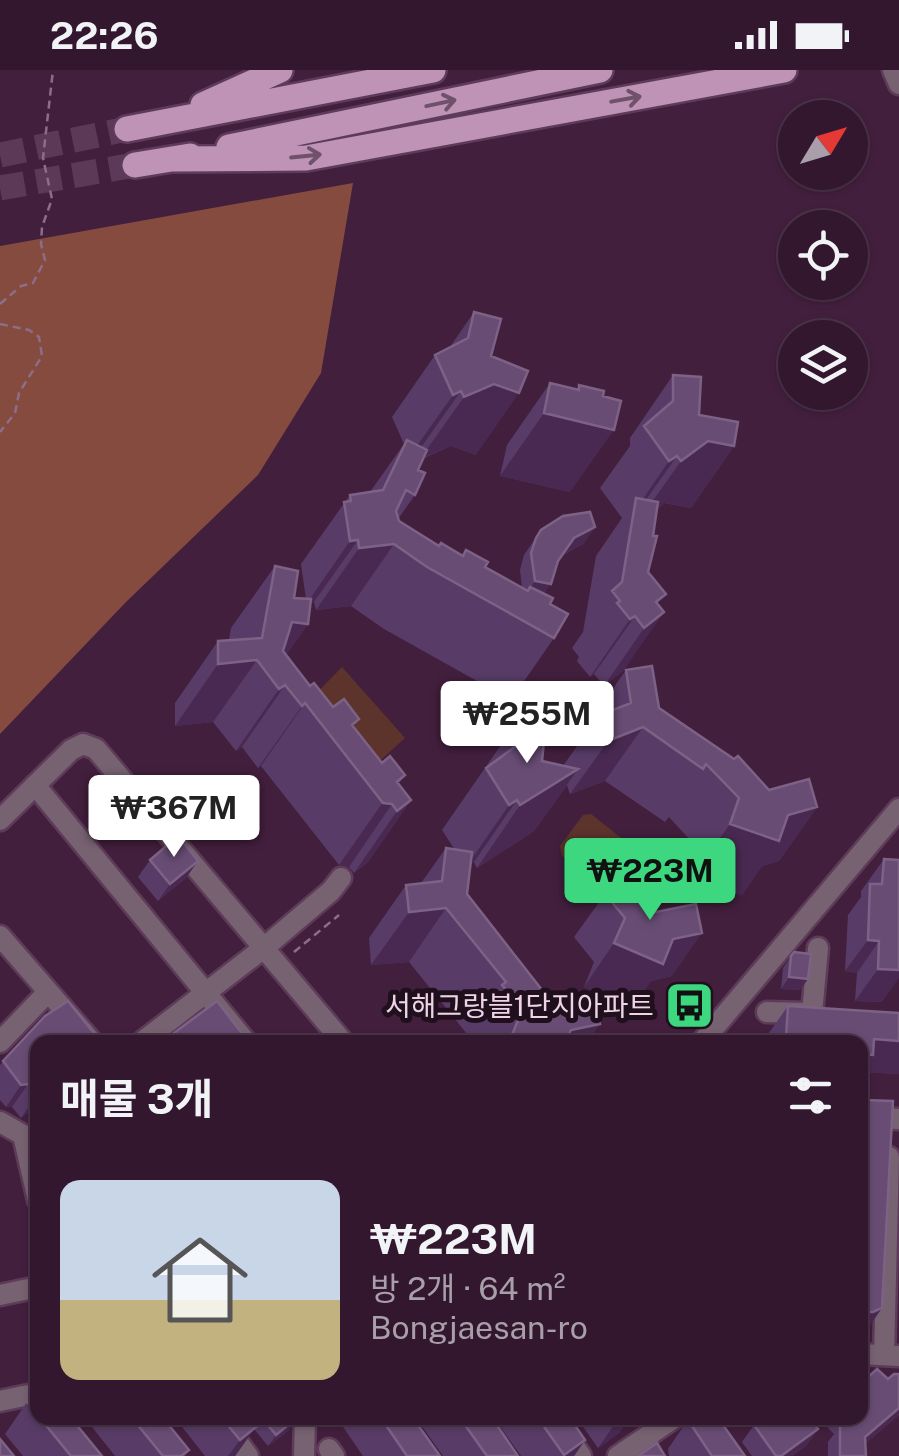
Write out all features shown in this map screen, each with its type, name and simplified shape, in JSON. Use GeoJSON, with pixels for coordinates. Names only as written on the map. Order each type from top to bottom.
{"type":"FeatureCollection","features":[{"type":"Feature","properties":{"kind":"main road"},"geometry":{"type":"LineString","coordinates":[[163,123],[280,70]]}},
{"type":"Feature","properties":{"kind":"main road"},"geometry":{"type":"LineString","coordinates":[[127,129],[433,70]]}},
{"type":"Feature","properties":{"kind":"main road"},"geometry":{"type":"LineString","coordinates":[[136,165],[600,70]]}},
{"type":"Feature","properties":{"kind":"main road"},"geometry":{"type":"LineString","coordinates":[[174,159],[306,158],[784,70]]}},
{"type":"Feature","properties":{"kind":"street"},"geometry":{"type":"LineString","coordinates":[[893,70],[899,84]]}},
{"type":"Feature","properties":{"kind":"street"},"geometry":{"type":"LineString","coordinates":[[0,820],[71,750],[83,744],[96,749],[338,1035]]}},
{"type":"Feature","properties":{"kind":"street"},"geometry":{"type":"LineString","coordinates":[[35,785],[240,1035]]}},
{"type":"Feature","properties":{"kind":"street"},"geometry":{"type":"LineString","coordinates":[[708,1035],[899,809]]}},
{"type":"Feature","properties":{"kind":"street"},"geometry":{"type":"LineString","coordinates":[[151,1035],[206,993],[272,956],[341,878]]}},
{"type":"Feature","properties":{"kind":"street"},"geometry":{"type":"LineString","coordinates":[[0,936],[86,1035]]}},
{"type":"Feature","properties":{"kind":"street"},"geometry":{"type":"LineString","coordinates":[[767,1012],[821,1013],[818,948]]}},
{"type":"Feature","properties":{"kind":"street"},"geometry":{"type":"LineString","coordinates":[[0,1042],[48,992]]}},
{"type":"Feature","properties":{"kind":"street"},"geometry":{"type":"LineString","coordinates":[[868,1120],[894,1128],[892,1356]]}},
{"type":"Feature","properties":{"kind":"street"},"geometry":{"type":"LineString","coordinates":[[0,1122],[30,1130]]}},
{"type":"Feature","properties":{"kind":"street"},"geometry":{"type":"LineString","coordinates":[[0,1295],[30,1289]]}},
{"type":"Feature","properties":{"kind":"street"},"geometry":{"type":"LineString","coordinates":[[0,1401],[30,1395]]}},
{"type":"Feature","properties":{"kind":"street"},"geometry":{"type":"LineString","coordinates":[[225,1425],[248,1456]]}},
{"type":"Feature","properties":{"kind":"street"},"geometry":{"type":"LineString","coordinates":[[304,1456],[305,1425]]}},
{"type":"Feature","properties":{"kind":"street"},"geometry":{"type":"LineString","coordinates":[[560,1425],[581,1456]]}},
{"type":"Feature","properties":{"kind":"street"},"geometry":{"type":"LineString","coordinates":[[618,1456],[645,1430],[656,1456]]}},
{"type":"Feature","properties":{"kind":"path"},"geometry":{"type":"LineString","coordinates":[[0,304],[21,286],[34,283],[45,260],[42,227],[52,199],[43,158],[53,70]]}},
{"type":"Feature","properties":{"kind":"path"},"geometry":{"type":"LineString","coordinates":[[0,324],[30,330],[39,337],[42,356],[19,392],[15,413],[0,432]]}},
{"type":"Feature","properties":{"kind":"path"},"geometry":{"type":"LineString","coordinates":[[272,956],[339,915]]}},
{"type":"Feature","properties":{"kind":"shaded area"},"geometry":{"type":"Polygon","coordinates":[[[353,183],[321,373],[258,475],[126,602],[0,734],[0,246],[353,183]]]}},
{"type":"Feature","properties":{"kind":"shaded area"},"geometry":{"type":"Polygon","coordinates":[[[342,667],[405,738],[361,778],[296,714],[342,667]]]}},
{"type":"Feature","properties":{"kind":"shaded area"},"geometry":{"type":"Polygon","coordinates":[[[591,814],[644,856],[644,864],[619,894],[607,895],[562,856],[560,846],[583,815],[591,814]]]}},
{"type":"Feature","properties":{"kind":"building"},"geometry":{"type":"Polygon","coordinates":[[[474,312],[501,319],[491,356],[528,371],[519,393],[494,384],[464,397],[461,391],[453,395],[435,355],[468,338],[474,312]]]}},
{"type":"Feature","properties":{"kind":"building"},"geometry":{"type":"Polygon","coordinates":[[[673,375],[701,377],[699,415],[738,422],[734,446],[708,441],[681,461],[677,456],[669,461],[644,426],[673,401],[673,375]]]}},
{"type":"Feature","properties":{"kind":"building"},"geometry":{"type":"Polygon","coordinates":[[[550,383],[604,391],[603,396],[621,401],[614,430],[544,413],[550,383]]]}},
{"type":"Feature","properties":{"kind":"building"},"geometry":{"type":"Polygon","coordinates":[[[407,440],[427,450],[418,470],[425,473],[415,495],[406,490],[396,511],[399,521],[439,546],[441,543],[463,556],[466,550],[488,562],[485,567],[528,591],[530,587],[553,598],[550,604],[568,614],[554,638],[427,567],[394,544],[359,548],[358,540],[350,541],[344,502],[351,501],[350,495],[383,490],[407,440]]]}},
{"type":"Feature","properties":{"kind":"building"},"geometry":{"type":"Polygon","coordinates":[[[636,498],[658,502],[653,536],[657,536],[648,572],[666,594],[656,602],[664,612],[644,628],[635,616],[630,619],[612,591],[622,582],[636,498]]]}},
{"type":"Feature","properties":{"kind":"building"},"geometry":{"type":"Polygon","coordinates":[[[590,512],[595,527],[574,538],[558,561],[551,584],[535,581],[531,553],[541,530],[563,516],[590,512]]]}},
{"type":"Feature","properties":{"kind":"building"},"geometry":{"type":"Polygon","coordinates":[[[275,566],[298,571],[294,598],[311,599],[308,624],[292,622],[283,651],[310,686],[314,683],[333,707],[344,699],[359,719],[352,725],[382,763],[390,756],[405,775],[397,782],[411,800],[397,811],[392,804],[383,803],[305,703],[302,706],[285,685],[279,689],[257,660],[218,664],[218,641],[262,638],[275,566]]]}},
{"type":"Feature","properties":{"kind":"building"},"geometry":{"type":"Polygon","coordinates":[[[652,666],[659,708],[734,759],[738,756],[769,790],[809,779],[817,807],[788,815],[779,841],[730,824],[739,798],[706,764],[703,769],[643,727],[608,741],[598,716],[631,703],[626,670],[652,666]]]}},
{"type":"Feature","properties":{"kind":"building"},"geometry":{"type":"Polygon","coordinates":[[[519,719],[546,722],[542,761],[578,769],[520,805],[517,800],[509,805],[486,768],[516,746],[519,719]]]}},
{"type":"Feature","properties":{"kind":"building"},"geometry":{"type":"Polygon","coordinates":[[[178,836],[198,861],[170,884],[150,860],[178,836]]]}},
{"type":"Feature","properties":{"kind":"building"},"geometry":{"type":"Polygon","coordinates":[[[446,848],[472,852],[467,894],[553,1004],[593,995],[600,1024],[571,1030],[568,1035],[512,1035],[522,1010],[502,985],[506,982],[446,908],[409,912],[406,885],[442,881],[446,848]]]}},
{"type":"Feature","properties":{"kind":"building"},"geometry":{"type":"Polygon","coordinates":[[[884,859],[899,860],[899,970],[878,969],[879,941],[868,940],[870,884],[882,884],[884,859]]]}},
{"type":"Feature","properties":{"kind":"building"},"geometry":{"type":"Polygon","coordinates":[[[627,876],[656,912],[696,904],[702,933],[673,939],[663,964],[614,943],[625,918],[605,894],[627,876]]]}},
{"type":"Feature","properties":{"kind":"building"},"geometry":{"type":"Polygon","coordinates":[[[794,952],[811,954],[808,979],[789,977],[794,952]]]}},
{"type":"Feature","properties":{"kind":"building"},"geometry":{"type":"Polygon","coordinates":[[[68,1001],[95,1035],[30,1035],[30,1087],[21,1085],[3,1061],[45,1016],[68,1001]]]}},
{"type":"Feature","properties":{"kind":"building"},"geometry":{"type":"Polygon","coordinates":[[[217,1001],[243,1035],[171,1035],[217,1001]]]}},
{"type":"Feature","properties":{"kind":"building"},"geometry":{"type":"Polygon","coordinates":[[[788,1006],[899,1013],[899,1041],[874,1039],[873,1055],[868,1055],[868,1035],[786,1035],[788,1006]]]}},
{"type":"Feature","properties":{"kind":"building"},"geometry":{"type":"Polygon","coordinates":[[[868,1100],[893,1101],[882,1308],[868,1312],[868,1100]]]}},
{"type":"Feature","properties":{"kind":"building"},"geometry":{"type":"Polygon","coordinates":[[[877,1369],[888,1379],[899,1374],[899,1408],[865,1437],[866,1456],[840,1456],[840,1425],[868,1425],[868,1377],[877,1369]]]}},
{"type":"Feature","properties":{"kind":"building"},"geometry":{"type":"Polygon","coordinates":[[[46,1425],[77,1425],[102,1456],[71,1456],[46,1425]]]}},
{"type":"Feature","properties":{"kind":"building"},"geometry":{"type":"Polygon","coordinates":[[[138,1425],[169,1425],[189,1450],[181,1456],[163,1456],[138,1425]]]}},
{"type":"Feature","properties":{"kind":"building"},"geometry":{"type":"Polygon","coordinates":[[[228,1425],[254,1425],[256,1427],[240,1440],[228,1425]]]}},
{"type":"Feature","properties":{"kind":"building"},"geometry":{"type":"Polygon","coordinates":[[[268,1425],[288,1425],[276,1435],[268,1425]]]}},
{"type":"Feature","properties":{"kind":"building"},"geometry":{"type":"Polygon","coordinates":[[[386,1425],[418,1425],[440,1456],[407,1456],[386,1425]]]}},
{"type":"Feature","properties":{"kind":"building"},"geometry":{"type":"Polygon","coordinates":[[[465,1425],[497,1425],[518,1456],[487,1456],[465,1425]]]}},
{"type":"Feature","properties":{"kind":"building"},"geometry":{"type":"Polygon","coordinates":[[[543,1425],[575,1425],[585,1440],[564,1455],[543,1425]]]}},
{"type":"Feature","properties":{"kind":"building"},"geometry":{"type":"Polygon","coordinates":[[[723,1425],[745,1456],[712,1456],[692,1426],[723,1425]]]}},
{"type":"Feature","properties":{"kind":"building"},"geometry":{"type":"Polygon","coordinates":[[[754,1425],[815,1425],[818,1429],[781,1456],[776,1456],[754,1425]]]}},
{"type":"Feature","properties":{"kind":"building"},"geometry":{"type":"Polygon","coordinates":[[[0,1439],[14,1456],[0,1456],[0,1439]]]}},
{"type":"Feature","properties":{"kind":"building"},"geometry":{"type":"Polygon","coordinates":[[[657,1443],[665,1456],[638,1456],[657,1443]]]}},
{"type":"Feature","properties":{"kind":"tunnel"},"geometry":{"type":"LineString","coordinates":[[0,155],[127,129]]}},
{"type":"Feature","properties":{"kind":"tunnel"},"geometry":{"type":"LineString","coordinates":[[0,188],[135,165]]}},
{"type":"Feature","properties":{"kind":"place","name":"서해그랑블1단지아파트"},"geometry":{"type":"Point","coordinates":[689,1006]}}]}
